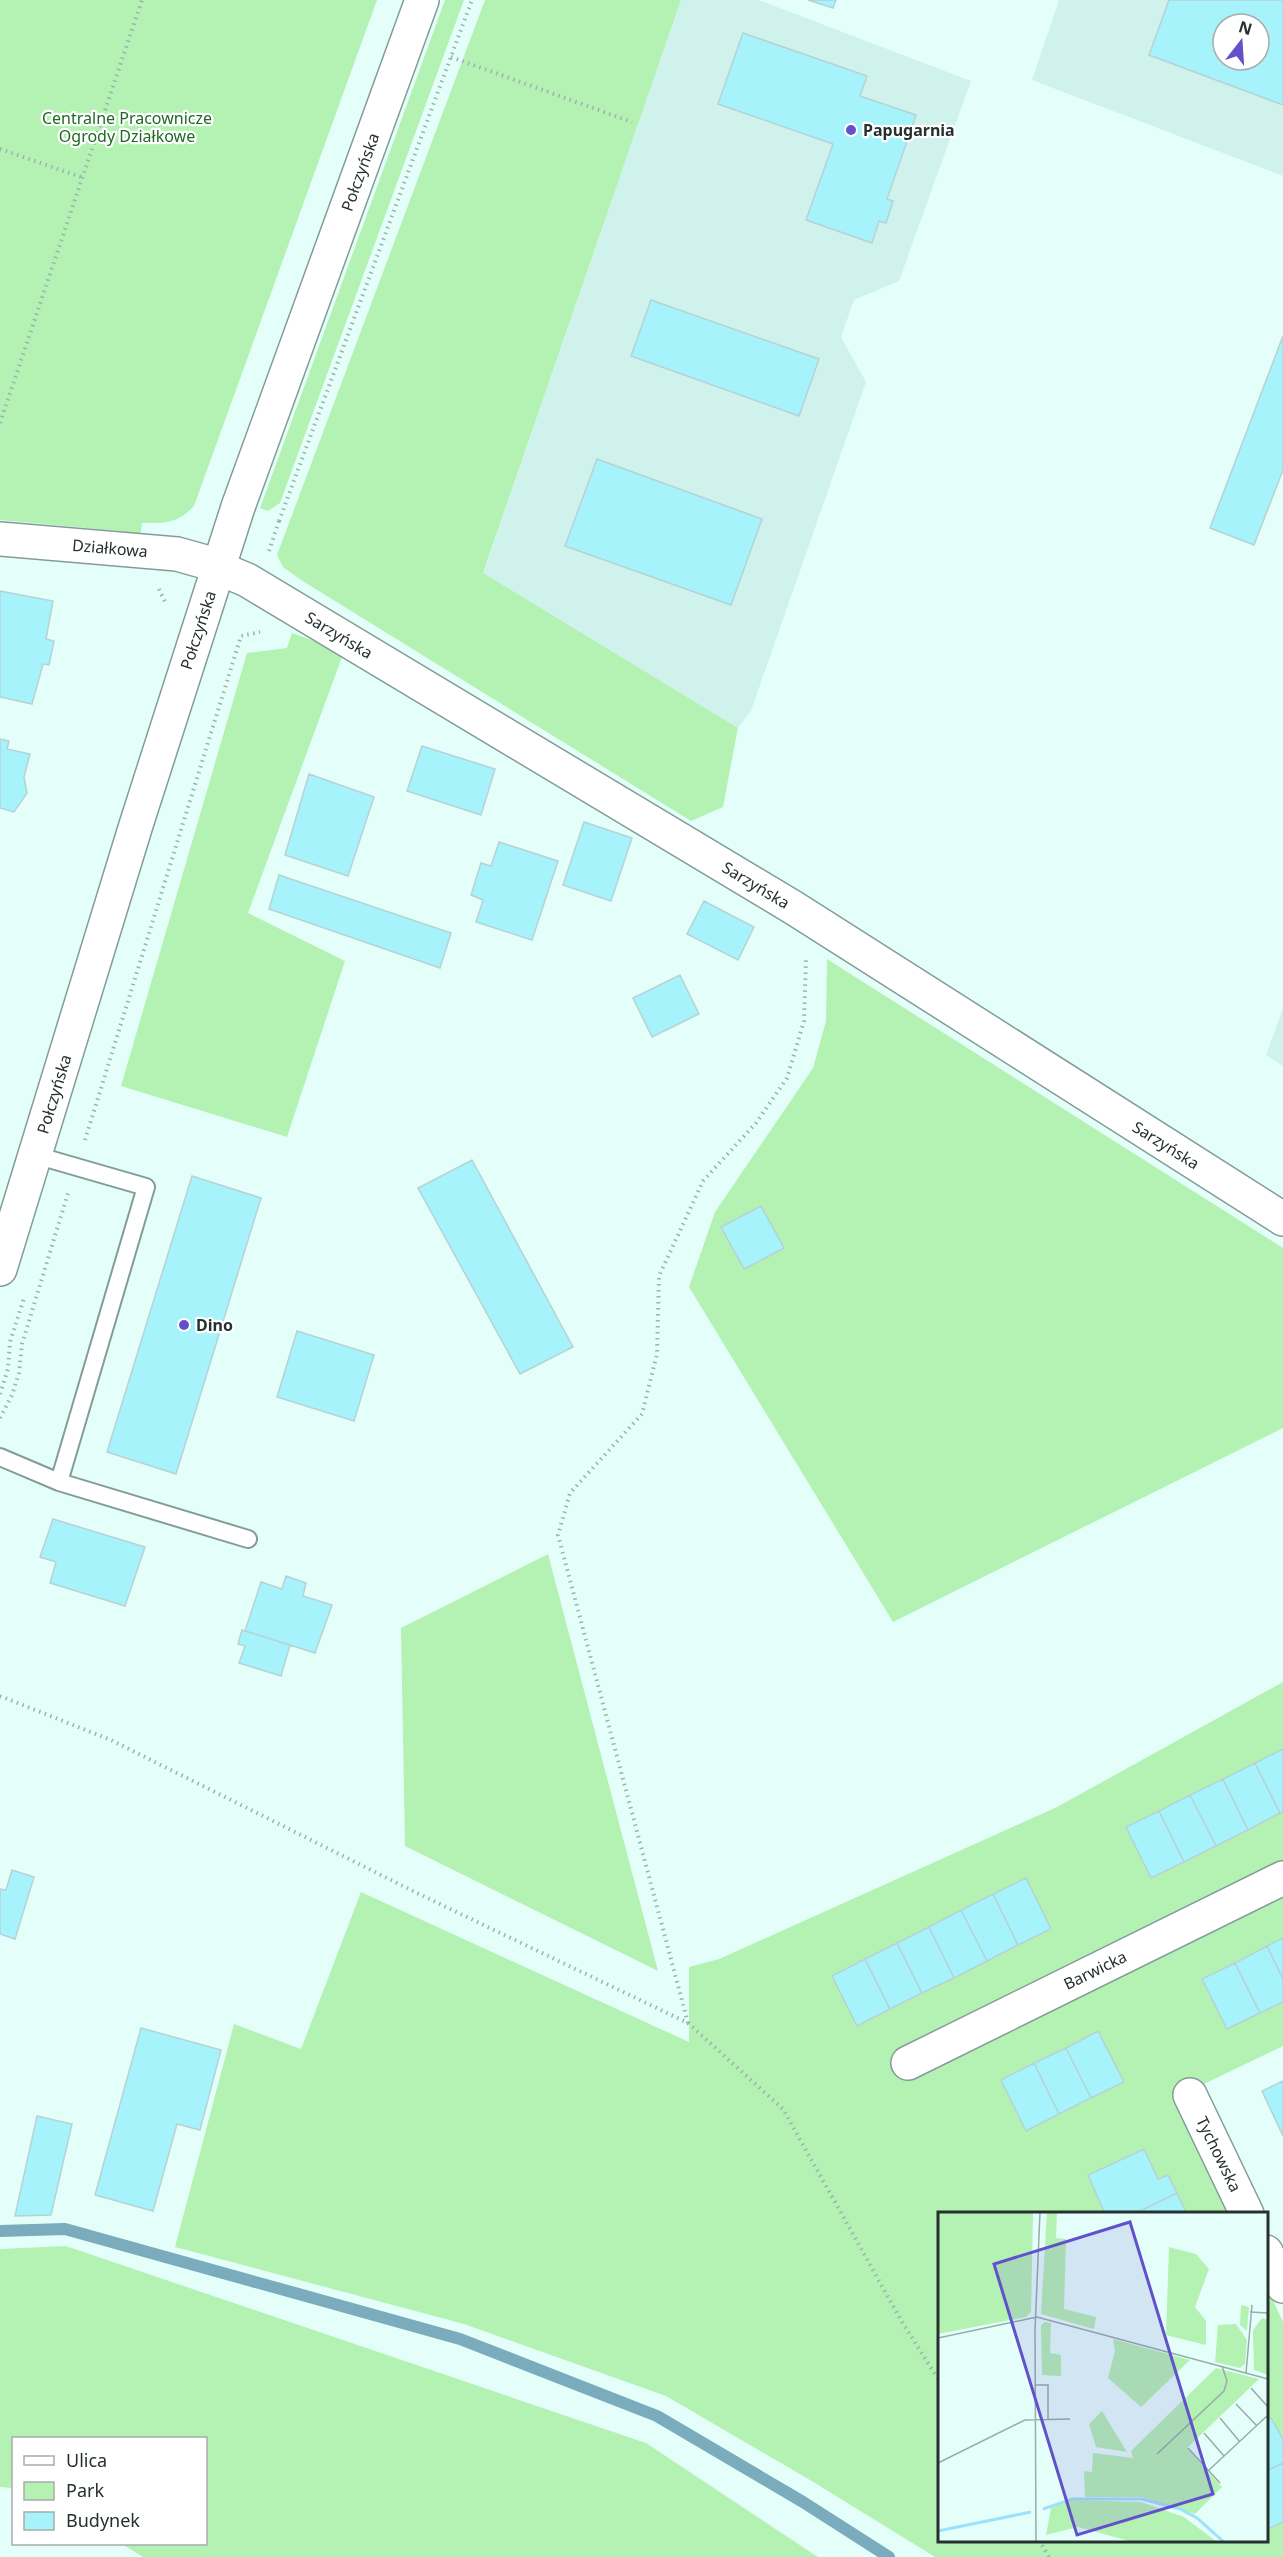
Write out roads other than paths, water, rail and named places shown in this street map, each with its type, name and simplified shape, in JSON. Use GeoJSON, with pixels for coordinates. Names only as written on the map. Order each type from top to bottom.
{"type":"FeatureCollection","features":[{"type":"Feature","properties":{"kind":"street","name":"Połczyńska"},"geometry":{"type":"LineString","coordinates":[[0,1269],[219,568],[422,0]]}},
{"type":"Feature","properties":{"kind":"street","name":"Działkowa"},"geometry":{"type":"LineString","coordinates":[[0,539],[160,552],[184,556],[219,568]]}},
{"type":"Feature","properties":{"kind":"street","name":"Sarzyńska"},"geometry":{"type":"LineString","coordinates":[[219,568],[283,601],[794,908],[1283,1219]]}},
{"type":"Feature","properties":{"kind":"street","name":"Barwicka"},"geometry":{"type":"LineString","coordinates":[[908,2063],[1283,1878]]}},
{"type":"Feature","properties":{"kind":"street","name":"Tychowska"},"geometry":{"type":"LineString","coordinates":[[1190,2095],[1247,2212]]}},
{"type":"Feature","properties":{"kind":"street"},"geometry":{"type":"LineString","coordinates":[[1268,2256],[1283,2286]]}},
{"type":"Feature","properties":{"kind":"lane"},"geometry":{"type":"LineString","coordinates":[[35,1155],[146,1187],[59,1482]]}},
{"type":"Feature","properties":{"kind":"lane"},"geometry":{"type":"LineString","coordinates":[[0,1457],[59,1482],[248,1539]]}},
{"type":"Feature","properties":{"kind":"waterway"},"geometry":{"type":"LineString","coordinates":[[0,2231],[65,2229],[460,2339],[657,2416],[803,2502],[889,2557]]}},
{"type":"Feature","properties":{"kind":"place","name":"Papugarnia"},"geometry":{"type":"Point","coordinates":[851,130]}},
{"type":"Feature","properties":{"kind":"place","name":"Dino"},"geometry":{"type":"Point","coordinates":[184,1325]}},
{"type":"Feature","properties":{"kind":"park label","name":"Centralne Pracownicze Ogrody Działkowe"},"geometry":{"type":"Point","coordinates":[127,127]}}]}
